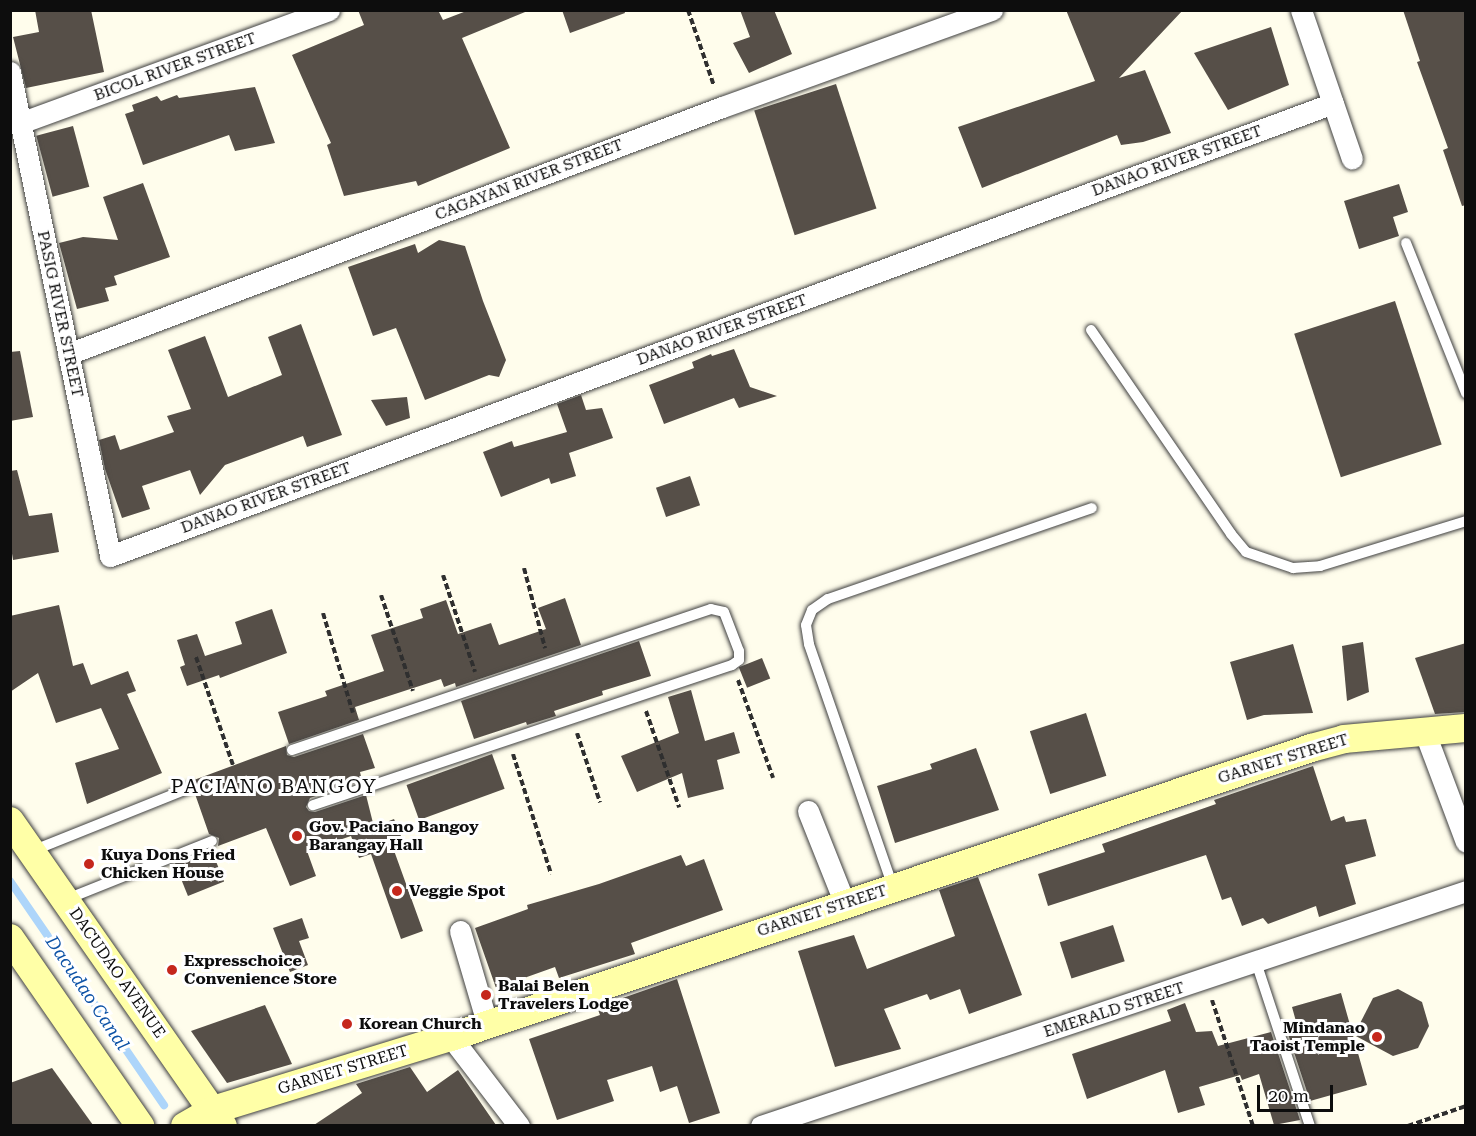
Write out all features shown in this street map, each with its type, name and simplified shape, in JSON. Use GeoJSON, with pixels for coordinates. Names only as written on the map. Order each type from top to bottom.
{"type":"FeatureCollection","features":[{"type":"Feature","properties":{"kind":"street","name":"BICOL RIVER STREET"},"geometry":{"type":"LineString","coordinates":[[20,123],[330,10]]}},
{"type":"Feature","properties":{"kind":"street","name":"CAGAYAN RIVER STREET"},"geometry":{"type":"LineString","coordinates":[[68,354],[722,107],[992,10]]}},
{"type":"Feature","properties":{"kind":"street"},"geometry":{"type":"LineString","coordinates":[[1301,10],[1353,159]]}},
{"type":"Feature","properties":{"kind":"street","name":"PASIG RIVER STREET"},"geometry":{"type":"LineString","coordinates":[[10,72],[110,556]]}},
{"type":"Feature","properties":{"kind":"street","name":"DANAO RIVER STREET"},"geometry":{"type":"LineString","coordinates":[[110,556],[1333,103]]}},
{"type":"Feature","properties":{"kind":"street","name":"GARNET STREET"},"geometry":{"type":"LineString","coordinates":[[185,1125],[218,1118],[487,1023],[1311,748],[1355,738],[1466,728]]}},
{"type":"Feature","properties":{"kind":"street"},"geometry":{"type":"LineString","coordinates":[[1425,733],[1466,842]]}},
{"type":"Feature","properties":{"kind":"street"},"geometry":{"type":"LineString","coordinates":[[808,811],[845,904]]}},
{"type":"Feature","properties":{"kind":"street","name":"DACUDAO AVENUE"},"geometry":{"type":"LineString","coordinates":[[10,820],[218,1118]]}},
{"type":"Feature","properties":{"kind":"street","name":"EMERALD STREET"},"geometry":{"type":"LineString","coordinates":[[761,1125],[1205,980],[1466,891]]}},
{"type":"Feature","properties":{"kind":"street"},"geometry":{"type":"LineString","coordinates":[[460,931],[487,1023]]}},
{"type":"Feature","properties":{"kind":"street"},"geometry":{"type":"LineString","coordinates":[[10,938],[140,1125]]}},
{"type":"Feature","properties":{"kind":"street"},"geometry":{"type":"LineString","coordinates":[[451,1037],[519,1125]]}},
{"type":"Feature","properties":{"kind":"lane"},"geometry":{"type":"LineString","coordinates":[[1406,243],[1466,393]]}},
{"type":"Feature","properties":{"kind":"lane"},"geometry":{"type":"LineString","coordinates":[[1091,330],[1231,534],[1246,552],[1293,568],[1320,566],[1466,521]]}},
{"type":"Feature","properties":{"kind":"lane"},"geometry":{"type":"LineString","coordinates":[[893,888],[809,644],[806,625],[812,610],[828,599],[1092,508]]}},
{"type":"Feature","properties":{"kind":"lane"},"geometry":{"type":"LineString","coordinates":[[292,750],[716,608],[724,612],[739,651],[739,660],[732,666],[313,805]]}},
{"type":"Feature","properties":{"kind":"lane"},"geometry":{"type":"LineString","coordinates":[[32,851],[192,787]]}},
{"type":"Feature","properties":{"kind":"lane"},"geometry":{"type":"LineString","coordinates":[[65,900],[212,841]]}},
{"type":"Feature","properties":{"kind":"lane"},"geometry":{"type":"LineString","coordinates":[[1256,963],[1310,1125]]}},
{"type":"Feature","properties":{"kind":"path"},"geometry":{"type":"LineString","coordinates":[[688,10],[722,107]]}},
{"type":"Feature","properties":{"kind":"path"},"geometry":{"type":"LineString","coordinates":[[524,568],[549,663]]}},
{"type":"Feature","properties":{"kind":"path"},"geometry":{"type":"LineString","coordinates":[[443,575],[480,687]]}},
{"type":"Feature","properties":{"kind":"path"},"geometry":{"type":"LineString","coordinates":[[381,595],[419,707]]}},
{"type":"Feature","properties":{"kind":"path"},"geometry":{"type":"LineString","coordinates":[[323,613],[358,728]]}},
{"type":"Feature","properties":{"kind":"path"},"geometry":{"type":"LineString","coordinates":[[196,657],[233,765]]}},
{"type":"Feature","properties":{"kind":"path"},"geometry":{"type":"LineString","coordinates":[[732,666],[772,778]]}},
{"type":"Feature","properties":{"kind":"path"},"geometry":{"type":"LineString","coordinates":[[640,696],[679,807]]}},
{"type":"Feature","properties":{"kind":"path"},"geometry":{"type":"LineString","coordinates":[[572,718],[600,802]]}},
{"type":"Feature","properties":{"kind":"path"},"geometry":{"type":"LineString","coordinates":[[508,739],[551,874]]}},
{"type":"Feature","properties":{"kind":"path"},"geometry":{"type":"LineString","coordinates":[[1205,980],[1253,1125]]}},
{"type":"Feature","properties":{"kind":"path"},"geometry":{"type":"LineString","coordinates":[[1408,1125],[1466,1106]]}},
{"type":"Feature","properties":{"kind":"building"},"geometry":{"type":"Polygon","coordinates":[[[35,10],[91,10],[104,72],[26,88],[13,37],[39,32],[35,10]]]}},
{"type":"Feature","properties":{"kind":"building"},"geometry":{"type":"Polygon","coordinates":[[[358,10],[438,10],[443,20],[469,10],[530,10],[462,38],[510,148],[418,186],[416,181],[344,196],[327,145],[331,143],[292,55],[364,25],[358,10]]]}},
{"type":"Feature","properties":{"kind":"building"},"geometry":{"type":"Polygon","coordinates":[[[562,10],[624,10],[625,13],[570,33],[562,10]]]}},
{"type":"Feature","properties":{"kind":"building"},"geometry":{"type":"Polygon","coordinates":[[[740,10],[774,10],[792,54],[749,73],[733,43],[750,37],[740,10]]]}},
{"type":"Feature","properties":{"kind":"building"},"geometry":{"type":"Polygon","coordinates":[[[1066,10],[1183,10],[1119,78],[1145,70],[1171,133],[1143,142],[1121,145],[1117,135],[982,188],[958,127],[1095,81],[1066,10]]]}},
{"type":"Feature","properties":{"kind":"building"},"geometry":{"type":"Polygon","coordinates":[[[1403,10],[1466,10],[1466,205],[1462,206],[1443,150],[1448,148],[1417,62],[1420,61],[1403,10]]]}},
{"type":"Feature","properties":{"kind":"building"},"geometry":{"type":"Polygon","coordinates":[[[1271,27],[1289,85],[1228,110],[1194,53],[1271,27]]]}},
{"type":"Feature","properties":{"kind":"building"},"geometry":{"type":"Polygon","coordinates":[[[836,84],[876,209],[795,235],[754,111],[836,84]]]}},
{"type":"Feature","properties":{"kind":"building"},"geometry":{"type":"Polygon","coordinates":[[[255,87],[275,143],[235,151],[229,135],[143,165],[125,114],[134,111],[132,105],[157,96],[161,101],[177,95],[179,98],[255,87]]]}},
{"type":"Feature","properties":{"kind":"building"},"geometry":{"type":"Polygon","coordinates":[[[73,126],[89,187],[53,197],[36,136],[73,126]]]}},
{"type":"Feature","properties":{"kind":"building"},"geometry":{"type":"Polygon","coordinates":[[[143,183],[170,257],[114,276],[117,285],[105,288],[109,301],[77,309],[59,243],[83,237],[118,240],[103,197],[143,183]]]}},
{"type":"Feature","properties":{"kind":"building"},"geometry":{"type":"Polygon","coordinates":[[[1399,184],[1408,212],[1393,217],[1399,236],[1359,249],[1344,201],[1399,184]]]}},
{"type":"Feature","properties":{"kind":"building"},"geometry":{"type":"Polygon","coordinates":[[[439,240],[465,246],[506,360],[499,377],[489,375],[425,400],[396,328],[373,336],[348,267],[415,244],[418,253],[439,240]]]}},
{"type":"Feature","properties":{"kind":"building"},"geometry":{"type":"Polygon","coordinates":[[[1395,301],[1442,445],[1341,477],[1294,334],[1395,301]]]}},
{"type":"Feature","properties":{"kind":"building"},"geometry":{"type":"Polygon","coordinates":[[[301,324],[342,435],[307,447],[303,436],[225,465],[200,495],[190,470],[142,486],[150,509],[122,518],[105,469],[99,440],[115,435],[120,450],[174,432],[167,416],[191,409],[168,350],[205,336],[228,397],[282,375],[268,337],[301,324]]]}},
{"type":"Feature","properties":{"kind":"building"},"geometry":{"type":"Polygon","coordinates":[[[734,349],[750,387],[777,396],[739,408],[734,398],[664,424],[649,385],[694,368],[692,362],[711,354],[712,356],[734,349]]]}},
{"type":"Feature","properties":{"kind":"building"},"geometry":{"type":"Polygon","coordinates":[[[20,351],[33,417],[10,421],[10,352],[20,351]]]}},
{"type":"Feature","properties":{"kind":"building"},"geometry":{"type":"Polygon","coordinates":[[[581,395],[586,410],[602,408],[613,438],[569,453],[576,476],[551,484],[549,478],[501,497],[483,452],[512,441],[514,447],[567,432],[557,404],[581,395]]]}},
{"type":"Feature","properties":{"kind":"building"},"geometry":{"type":"Polygon","coordinates":[[[407,397],[410,418],[386,426],[371,400],[407,397]]]}},
{"type":"Feature","properties":{"kind":"building"},"geometry":{"type":"Polygon","coordinates":[[[17,470],[29,516],[52,513],[59,552],[13,560],[10,541],[10,471],[17,470]]]}},
{"type":"Feature","properties":{"kind":"building"},"geometry":{"type":"Polygon","coordinates":[[[690,476],[700,505],[666,517],[656,488],[690,476]]]}},
{"type":"Feature","properties":{"kind":"building"},"geometry":{"type":"Polygon","coordinates":[[[565,598],[581,645],[456,687],[455,683],[444,687],[441,679],[355,707],[359,720],[289,744],[278,712],[327,696],[325,691],[384,671],[371,635],[423,618],[420,609],[446,600],[458,634],[491,623],[499,645],[546,629],[538,608],[565,598]]]}},
{"type":"Feature","properties":{"kind":"building"},"geometry":{"type":"Polygon","coordinates":[[[59,605],[73,666],[83,663],[91,685],[128,671],[136,691],[127,694],[162,773],[87,804],[75,763],[119,749],[101,708],[56,723],[38,673],[10,692],[10,616],[59,605]]]}},
{"type":"Feature","properties":{"kind":"building"},"geometry":{"type":"Polygon","coordinates":[[[272,609],[287,653],[220,678],[219,675],[187,686],[180,667],[185,665],[177,640],[197,634],[205,656],[242,644],[235,622],[272,609]]]}},
{"type":"Feature","properties":{"kind":"building"},"geometry":{"type":"Polygon","coordinates":[[[639,641],[651,676],[602,691],[603,695],[554,711],[556,716],[527,725],[526,722],[474,739],[461,701],[639,641]]]}},
{"type":"Feature","properties":{"kind":"building"},"geometry":{"type":"Polygon","coordinates":[[[1363,642],[1369,692],[1347,701],[1342,646],[1363,642]]]}},
{"type":"Feature","properties":{"kind":"building"},"geometry":{"type":"Polygon","coordinates":[[[1466,643],[1466,712],[1435,714],[1415,658],[1466,643]]]}},
{"type":"Feature","properties":{"kind":"building"},"geometry":{"type":"Polygon","coordinates":[[[1293,644],[1313,713],[1264,715],[1247,720],[1230,662],[1293,644]]]}},
{"type":"Feature","properties":{"kind":"building"},"geometry":{"type":"Polygon","coordinates":[[[762,658],[770,678],[747,688],[739,667],[762,658]]]}},
{"type":"Feature","properties":{"kind":"building"},"geometry":{"type":"Polygon","coordinates":[[[691,690],[705,741],[734,732],[740,753],[717,760],[724,789],[688,798],[682,773],[637,792],[621,756],[679,733],[668,697],[691,690]]]}},
{"type":"Feature","properties":{"kind":"building"},"geometry":{"type":"Polygon","coordinates":[[[1086,713],[1106,776],[1050,794],[1030,731],[1086,713]]]}},
{"type":"Feature","properties":{"kind":"building"},"geometry":{"type":"Polygon","coordinates":[[[363,734],[375,768],[360,772],[362,781],[310,798],[306,807],[309,811],[315,812],[366,795],[374,827],[394,819],[403,841],[392,845],[423,931],[401,939],[371,854],[359,858],[351,836],[307,851],[316,876],[290,886],[266,828],[218,846],[219,838],[209,834],[195,794],[199,787],[194,780],[286,746],[287,755],[294,757],[363,734]]]}},
{"type":"Feature","properties":{"kind":"building"},"geometry":{"type":"Polygon","coordinates":[[[976,748],[999,810],[895,843],[877,786],[932,769],[930,764],[976,748]]]}},
{"type":"Feature","properties":{"kind":"building"},"geometry":{"type":"Polygon","coordinates":[[[492,754],[505,789],[419,820],[406,785],[492,754]]]}},
{"type":"Feature","properties":{"kind":"building"},"geometry":{"type":"Polygon","coordinates":[[[1313,766],[1331,821],[1344,816],[1346,822],[1366,819],[1376,856],[1345,865],[1356,904],[1319,917],[1316,906],[1268,924],[1263,918],[1242,926],[1231,897],[1222,900],[1206,855],[1048,906],[1038,874],[1105,852],[1102,844],[1216,804],[1214,800],[1313,766]]]}},
{"type":"Feature","properties":{"kind":"building"},"geometry":{"type":"Polygon","coordinates":[[[211,849],[224,881],[188,896],[175,864],[211,849]]]}},
{"type":"Feature","properties":{"kind":"building"},"geometry":{"type":"Polygon","coordinates":[[[681,855],[686,866],[704,859],[723,910],[631,943],[635,954],[559,978],[555,967],[496,988],[475,928],[528,909],[527,905],[599,884],[681,855]]]}},
{"type":"Feature","properties":{"kind":"building"},"geometry":{"type":"Polygon","coordinates":[[[978,877],[1022,995],[969,1014],[960,989],[930,1000],[927,994],[884,1009],[901,1049],[835,1067],[798,951],[854,935],[867,969],[955,936],[939,890],[978,877]]]}},
{"type":"Feature","properties":{"kind":"building"},"geometry":{"type":"Polygon","coordinates":[[[302,918],[309,938],[299,941],[308,965],[290,972],[273,928],[302,918]]]}},
{"type":"Feature","properties":{"kind":"building"},"geometry":{"type":"Polygon","coordinates":[[[1113,925],[1125,961],[1071,978],[1060,942],[1113,925]]]}},
{"type":"Feature","properties":{"kind":"building"},"geometry":{"type":"Polygon","coordinates":[[[677,979],[720,1113],[689,1123],[677,1086],[660,1092],[652,1066],[607,1080],[614,1101],[557,1120],[529,1039],[600,1015],[597,1007],[677,979]]]}},
{"type":"Feature","properties":{"kind":"building"},"geometry":{"type":"Polygon","coordinates":[[[1398,989],[1422,1002],[1429,1026],[1418,1048],[1393,1056],[1354,1035],[1373,998],[1398,989]]]}},
{"type":"Feature","properties":{"kind":"building"},"geometry":{"type":"Polygon","coordinates":[[[1341,993],[1367,1085],[1310,1101],[1286,1028],[1297,1025],[1292,1007],[1341,993]]]}},
{"type":"Feature","properties":{"kind":"building"},"geometry":{"type":"Polygon","coordinates":[[[1185,1003],[1196,1032],[1212,1031],[1218,1046],[1271,1032],[1300,1120],[1274,1125],[1259,1074],[1242,1080],[1240,1075],[1199,1087],[1205,1105],[1178,1113],[1165,1070],[1087,1099],[1072,1054],[1171,1021],[1167,1010],[1185,1003]]]}},
{"type":"Feature","properties":{"kind":"building"},"geometry":{"type":"Polygon","coordinates":[[[265,1005],[292,1064],[227,1083],[191,1031],[265,1005]]]}},
{"type":"Feature","properties":{"kind":"building"},"geometry":{"type":"Polygon","coordinates":[[[410,1067],[427,1092],[458,1070],[496,1125],[314,1125],[362,1093],[356,1084],[410,1067]]]}},
{"type":"Feature","properties":{"kind":"building"},"geometry":{"type":"Polygon","coordinates":[[[52,1068],[93,1125],[10,1125],[10,1083],[52,1068]]]}},
{"type":"Feature","properties":{"kind":"waterway","name":"Dacudao Canal"},"geometry":{"type":"LineString","coordinates":[[10,881],[164,1105]]}},
{"type":"Feature","properties":{"kind":"place","name":"Gov. Paciano Bangoy Barangay Hall"},"geometry":{"type":"Point","coordinates":[297,836]}},
{"type":"Feature","properties":{"kind":"place","name":"Kuya Dons Fried Chicken House"},"geometry":{"type":"Point","coordinates":[89,864]}},
{"type":"Feature","properties":{"kind":"place","name":"Veggie Spot"},"geometry":{"type":"Point","coordinates":[397,891]}},
{"type":"Feature","properties":{"kind":"place","name":"Expresschoice Convenience Store"},"geometry":{"type":"Point","coordinates":[172,970]}},
{"type":"Feature","properties":{"kind":"place","name":"Balai Belen Travelers Lodge"},"geometry":{"type":"Point","coordinates":[486,995]}},
{"type":"Feature","properties":{"kind":"place","name":"Korean Church"},"geometry":{"type":"Point","coordinates":[347,1024]}},
{"type":"Feature","properties":{"kind":"place","name":"Mindanao Taoist Temple"},"geometry":{"type":"Point","coordinates":[1377,1037]}},
{"type":"Feature","properties":{"kind":"district","name":"PACIANO BANGOY"},"geometry":{"type":"Point","coordinates":[274,786]}}]}
